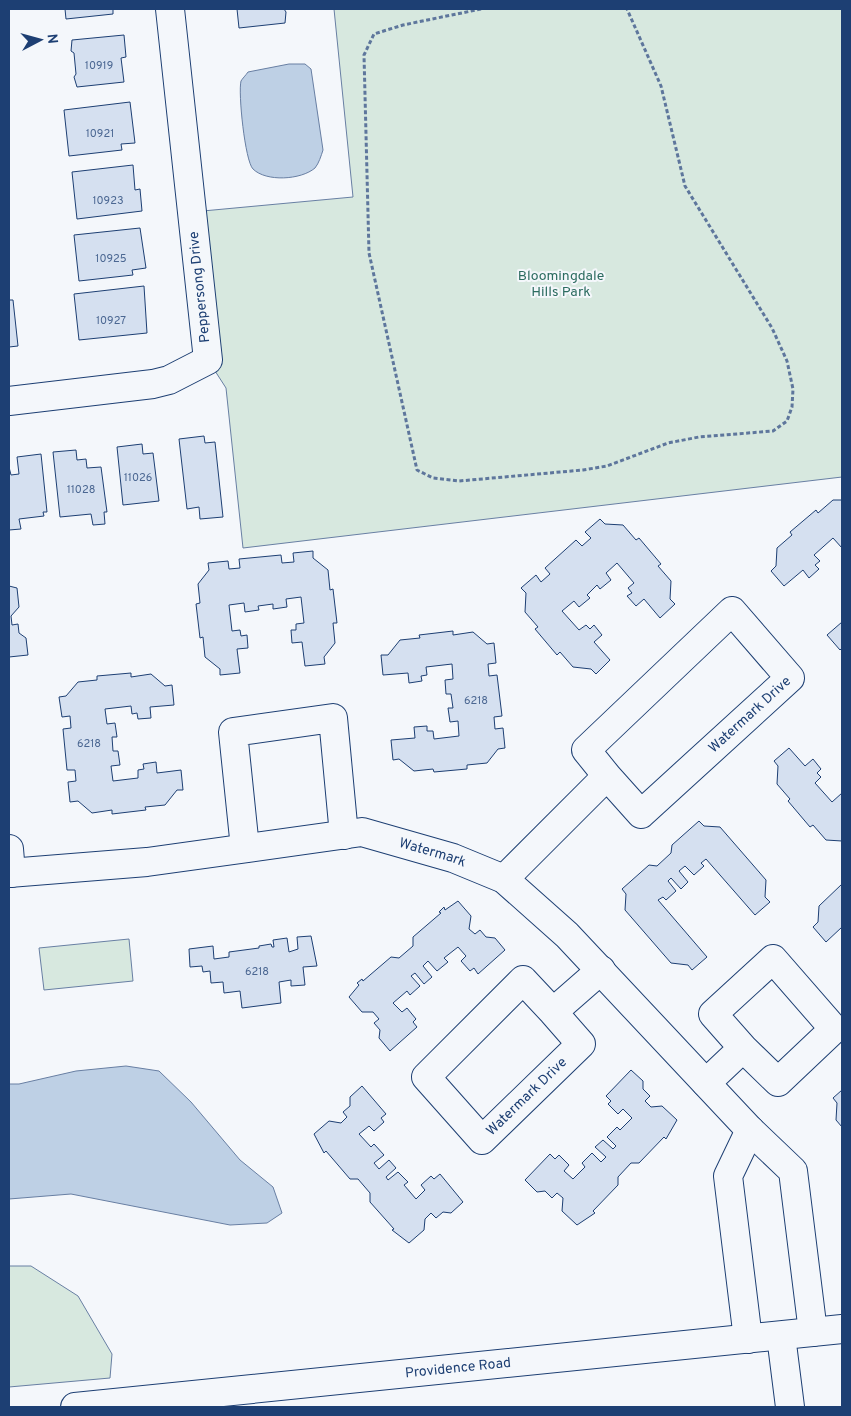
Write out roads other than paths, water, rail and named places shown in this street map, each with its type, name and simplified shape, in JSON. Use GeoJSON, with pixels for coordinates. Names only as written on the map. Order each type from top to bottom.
{"type":"FeatureCollection","features":[{"type":"Feature","properties":{"kind":"street","name":"Peppersong Drive"},"geometry":{"type":"LineString","coordinates":[[9,401],[153,384],[169,380],[208,360],[170,9]]}},
{"type":"Feature","properties":{"kind":"street","name":"Watermark Drive"},"geometry":{"type":"LineString","coordinates":[[732,611],[790,678],[641,814],[607,776],[586,750],[732,611]]}},
{"type":"Feature","properties":{"kind":"street"},"geometry":{"type":"LineString","coordinates":[[246,848],[233,732],[334,718],[344,835]]}},
{"type":"Feature","properties":{"kind":"street"},"geometry":{"type":"LineString","coordinates":[[504,879],[607,776]]}},
{"type":"Feature","properties":{"kind":"street","name":"Watermark"},"geometry":{"type":"LineString","coordinates":[[10,865],[147,862],[362,832],[453,858],[504,879],[567,935],[750,1130]]}},
{"type":"Feature","properties":{"kind":"street"},"geometry":{"type":"LineString","coordinates":[[553,1012],[601,970]]}},
{"type":"Feature","properties":{"kind":"street","name":"Watermark Drive"},"geometry":{"type":"LineString","coordinates":[[523,980],[553,1012],[581,1044],[482,1140],[426,1077],[523,980]]}},
{"type":"Feature","properties":{"kind":"street"},"geometry":{"type":"LineString","coordinates":[[706,1083],[743,1048]]}},
{"type":"Feature","properties":{"kind":"street"},"geometry":{"type":"LineString","coordinates":[[748,1339],[728,1176],[750,1130],[793,1171],[813,1332]]}},
{"type":"Feature","properties":{"kind":"street","name":"Providence Road"},"geometry":{"type":"LineString","coordinates":[[74,1407],[842,1329]]}},
{"type":"Feature","properties":{"kind":"street"},"geometry":{"type":"LineString","coordinates":[[781,1336],[790,1407]]}},
{"type":"Feature","properties":{"kind":"water"},"geometry":{"type":"Polygon","coordinates":[[[289,64],[305,64],[311,69],[323,150],[315,168],[309,172],[293,177],[275,178],[259,173],[253,169],[250,163],[243,126],[240,88],[241,81],[248,72],[289,64]]]}},
{"type":"Feature","properties":{"kind":"water"},"geometry":{"type":"Polygon","coordinates":[[[126,1066],[159,1071],[191,1102],[240,1160],[273,1187],[282,1213],[267,1223],[230,1225],[71,1194],[9,1199],[9,1084],[19,1084],[76,1071],[126,1066]]]}},
{"type":"Feature","properties":{"kind":"park label","name":"Bloomingdale Hills Park"},"geometry":{"type":"Point","coordinates":[561,284]}}]}
